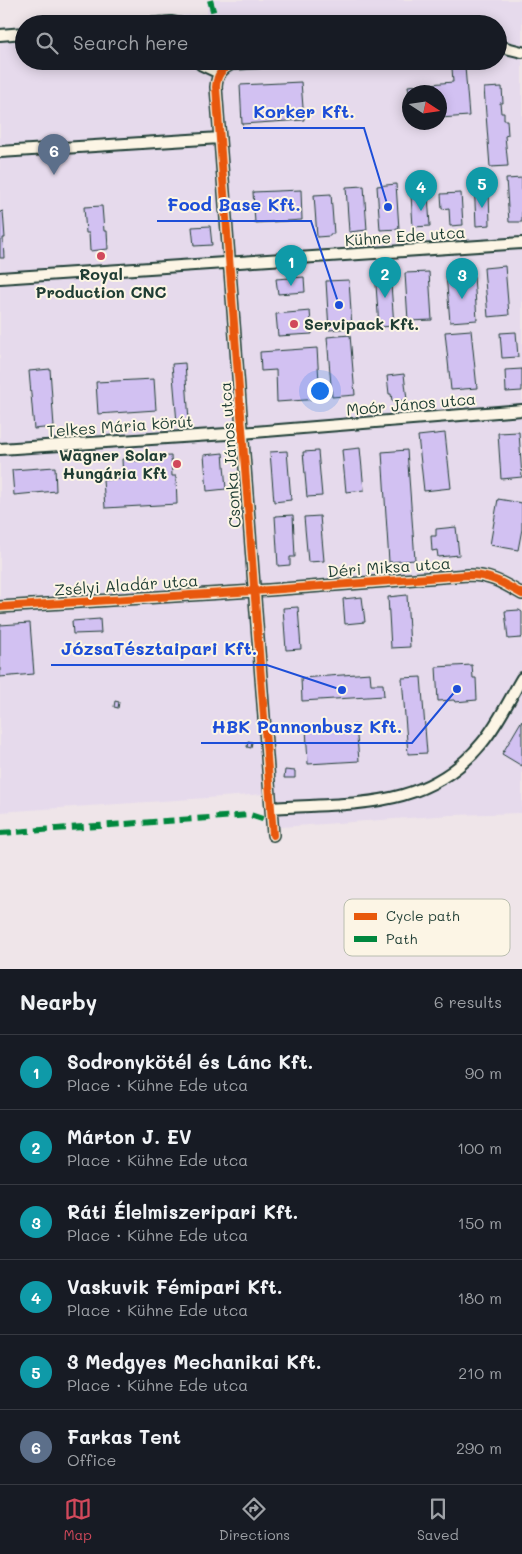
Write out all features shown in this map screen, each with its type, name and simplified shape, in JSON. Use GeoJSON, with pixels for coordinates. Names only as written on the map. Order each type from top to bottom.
{"type":"FeatureCollection","features":[{"type":"Feature","properties":{"kind":"street"},"geometry":{"type":"LineString","coordinates":[[0,35],[15,34]]}},
{"type":"Feature","properties":{"kind":"street"},"geometry":{"type":"LineString","coordinates":[[507,48],[522,52]]}},
{"type":"Feature","properties":{"kind":"street"},"geometry":{"type":"LineString","coordinates":[[213,70],[219,73],[221,70]]}},
{"type":"Feature","properties":{"kind":"street","name":"Csonka János utca"},"geometry":{"type":"LineString","coordinates":[[219,73],[216,87],[273,835]]}},
{"type":"Feature","properties":{"kind":"street"},"geometry":{"type":"LineString","coordinates":[[0,152],[220,138]]}},
{"type":"Feature","properties":{"kind":"street","name":"Kühne Ede utca"},"geometry":{"type":"LineString","coordinates":[[229,262],[276,261],[522,243]]}},
{"type":"Feature","properties":{"kind":"street"},"geometry":{"type":"LineString","coordinates":[[0,278],[229,262]]}},
{"type":"Feature","properties":{"kind":"street","name":"Moór János utca"},"geometry":{"type":"LineString","coordinates":[[242,433],[522,410]]}},
{"type":"Feature","properties":{"kind":"street","name":"Telkes Mária körút"},"geometry":{"type":"LineString","coordinates":[[0,449],[242,433]]}},
{"type":"Feature","properties":{"kind":"street","name":"Déri Miksa utca"},"geometry":{"type":"LineString","coordinates":[[254,591],[480,575],[495,579],[522,594]]}},
{"type":"Feature","properties":{"kind":"street","name":"Zsélyi Aladár utca"},"geometry":{"type":"LineString","coordinates":[[0,607],[254,591]]}},
{"type":"Feature","properties":{"kind":"street"},"geometry":{"type":"LineString","coordinates":[[271,808],[382,800],[407,795],[430,786],[452,772],[480,745],[498,720],[522,678]]}},
{"type":"Feature","properties":{"kind":"shaded area"},"geometry":{"type":"Polygon","coordinates":[[[207,0],[522,0],[522,813],[451,815],[267,828],[264,794],[0,812],[0,28],[15,27],[15,70],[507,70],[507,15],[193,15],[207,14],[207,0]]]}},
{"type":"Feature","properties":{"kind":"building"},"geometry":{"type":"Polygon","coordinates":[[[452,70],[465,70],[469,116],[447,118],[447,85],[419,85],[453,82],[452,70]]]}},
{"type":"Feature","properties":{"kind":"building"},"geometry":{"type":"Polygon","coordinates":[[[301,82],[304,120],[242,124],[240,85],[301,82]]]}},
{"type":"Feature","properties":{"kind":"building"},"geometry":{"type":"Polygon","coordinates":[[[502,87],[503,103],[500,103],[501,113],[504,113],[504,120],[507,120],[508,135],[505,136],[508,166],[490,167],[484,88],[502,87]]]}},
{"type":"Feature","properties":{"kind":"building"},"geometry":{"type":"Polygon","coordinates":[[[492,178],[492,191],[489,191],[490,225],[476,226],[474,179],[492,178]]]}},
{"type":"Feature","properties":{"kind":"building"},"geometry":{"type":"Polygon","coordinates":[[[522,178],[522,222],[509,222],[506,179],[522,178]]]}},
{"type":"Feature","properties":{"kind":"building"},"geometry":{"type":"Polygon","coordinates":[[[396,184],[399,229],[380,230],[377,186],[396,184]]]}},
{"type":"Feature","properties":{"kind":"building"},"geometry":{"type":"Polygon","coordinates":[[[364,186],[367,230],[349,232],[346,187],[364,186]]]}},
{"type":"Feature","properties":{"kind":"building"},"geometry":{"type":"Polygon","coordinates":[[[301,190],[302,220],[255,223],[253,192],[301,190]]]}},
{"type":"Feature","properties":{"kind":"building"},"geometry":{"type":"Polygon","coordinates":[[[461,193],[463,225],[450,226],[449,208],[442,209],[441,194],[461,193]]]}},
{"type":"Feature","properties":{"kind":"building"},"geometry":{"type":"Polygon","coordinates":[[[331,194],[334,234],[317,237],[314,195],[331,194]]]}},
{"type":"Feature","properties":{"kind":"building"},"geometry":{"type":"Polygon","coordinates":[[[411,195],[428,195],[430,226],[413,227],[411,195]]]}},
{"type":"Feature","properties":{"kind":"building"},"geometry":{"type":"Polygon","coordinates":[[[102,206],[108,249],[90,251],[89,233],[86,233],[84,207],[102,206]]]}},
{"type":"Feature","properties":{"kind":"building"},"geometry":{"type":"Polygon","coordinates":[[[3,211],[4,258],[0,258],[0,212],[3,211]]]}},
{"type":"Feature","properties":{"kind":"building"},"geometry":{"type":"Polygon","coordinates":[[[210,226],[212,245],[194,246],[192,227],[210,226]]]}},
{"type":"Feature","properties":{"kind":"building"},"geometry":{"type":"Polygon","coordinates":[[[505,266],[509,315],[488,317],[484,268],[505,266]]]}},
{"type":"Feature","properties":{"kind":"building"},"geometry":{"type":"Polygon","coordinates":[[[390,270],[394,326],[379,327],[375,271],[390,270]]]}},
{"type":"Feature","properties":{"kind":"building"},"geometry":{"type":"Polygon","coordinates":[[[429,272],[432,320],[408,321],[405,273],[429,272]]]}},
{"type":"Feature","properties":{"kind":"building"},"geometry":{"type":"Polygon","coordinates":[[[458,273],[458,277],[474,276],[477,320],[450,322],[446,274],[458,273]]]}},
{"type":"Feature","properties":{"kind":"building"},"geometry":{"type":"Polygon","coordinates":[[[304,277],[305,292],[278,294],[276,279],[304,277]]]}},
{"type":"Feature","properties":{"kind":"building"},"geometry":{"type":"Polygon","coordinates":[[[349,280],[352,328],[329,330],[326,281],[349,280]]]}},
{"type":"Feature","properties":{"kind":"building","name":"Servipack Kft."},"geometry":{"type":"Polygon","coordinates":[[[310,311],[312,334],[278,336],[276,314],[310,311]]]}},
{"type":"Feature","properties":{"kind":"building"},"geometry":{"type":"Polygon","coordinates":[[[471,330],[477,388],[451,390],[445,332],[471,330]]]}},
{"type":"Feature","properties":{"kind":"building"},"geometry":{"type":"Polygon","coordinates":[[[516,332],[518,357],[502,358],[500,333],[516,332]]]}},
{"type":"Feature","properties":{"kind":"building"},"geometry":{"type":"Polygon","coordinates":[[[350,335],[355,395],[332,397],[327,337],[350,335]]]}},
{"type":"Feature","properties":{"kind":"building"},"geometry":{"type":"Polygon","coordinates":[[[317,348],[320,399],[277,402],[276,370],[261,371],[260,352],[317,348]]]}},
{"type":"Feature","properties":{"kind":"building"},"geometry":{"type":"Polygon","coordinates":[[[185,363],[189,422],[177,423],[172,364],[185,363]]]}},
{"type":"Feature","properties":{"kind":"building"},"geometry":{"type":"Polygon","coordinates":[[[50,369],[54,427],[34,429],[29,371],[50,369]]]}},
{"type":"Feature","properties":{"kind":"building"},"geometry":{"type":"Polygon","coordinates":[[[522,369],[522,391],[506,392],[505,370],[522,369]]]}},
{"type":"Feature","properties":{"kind":"building"},"geometry":{"type":"Polygon","coordinates":[[[404,374],[407,400],[392,401],[391,394],[389,394],[387,376],[404,374]]]}},
{"type":"Feature","properties":{"kind":"building"},"geometry":{"type":"Polygon","coordinates":[[[154,379],[156,410],[98,414],[96,382],[154,379]]]}},
{"type":"Feature","properties":{"kind":"building"},"geometry":{"type":"Polygon","coordinates":[[[519,432],[522,477],[501,479],[498,433],[519,432]]]}},
{"type":"Feature","properties":{"kind":"building"},"geometry":{"type":"Polygon","coordinates":[[[445,433],[451,488],[424,491],[418,436],[445,433]]]}},
{"type":"Feature","properties":{"kind":"building"},"geometry":{"type":"Polygon","coordinates":[[[360,448],[364,490],[346,492],[342,450],[360,448]]]}},
{"type":"Feature","properties":{"kind":"building"},"geometry":{"type":"Polygon","coordinates":[[[407,450],[415,560],[389,562],[382,452],[407,450]]]}},
{"type":"Feature","properties":{"kind":"building"},"geometry":{"type":"Polygon","coordinates":[[[287,451],[291,500],[274,502],[270,452],[287,451]]]}},
{"type":"Feature","properties":{"kind":"building"},"geometry":{"type":"Polygon","coordinates":[[[318,451],[322,496],[307,497],[303,452],[318,451]]]}},
{"type":"Feature","properties":{"kind":"building"},"geometry":{"type":"Polygon","coordinates":[[[223,453],[226,489],[207,491],[204,455],[223,453]]]}},
{"type":"Feature","properties":{"kind":"building"},"geometry":{"type":"Polygon","coordinates":[[[171,456],[172,476],[176,476],[177,504],[105,508],[103,480],[123,479],[122,459],[134,458],[135,461],[151,460],[151,457],[171,456]]]}},
{"type":"Feature","properties":{"kind":"building"},"geometry":{"type":"Polygon","coordinates":[[[55,467],[56,491],[14,495],[12,470],[55,467]]]}},
{"type":"Feature","properties":{"kind":"building"},"geometry":{"type":"Polygon","coordinates":[[[498,499],[522,503],[522,529],[518,550],[490,545],[498,499]]]}},
{"type":"Feature","properties":{"kind":"building"},"geometry":{"type":"Polygon","coordinates":[[[293,515],[295,557],[290,557],[290,565],[278,566],[275,516],[293,515]]]}},
{"type":"Feature","properties":{"kind":"building"},"geometry":{"type":"Polygon","coordinates":[[[320,516],[324,561],[308,562],[304,517],[320,516]]]}},
{"type":"Feature","properties":{"kind":"building"},"geometry":{"type":"Polygon","coordinates":[[[456,527],[459,555],[438,557],[437,550],[432,551],[431,536],[436,536],[436,529],[456,527]]]}},
{"type":"Feature","properties":{"kind":"building"},"geometry":{"type":"Polygon","coordinates":[[[407,595],[410,647],[391,648],[388,597],[407,595]]]}},
{"type":"Feature","properties":{"kind":"building"},"geometry":{"type":"Polygon","coordinates":[[[362,597],[365,622],[345,624],[343,599],[362,597]]]}},
{"type":"Feature","properties":{"kind":"building"},"geometry":{"type":"Polygon","coordinates":[[[298,607],[301,649],[286,650],[283,608],[298,607]]]}},
{"type":"Feature","properties":{"kind":"building"},"geometry":{"type":"Polygon","coordinates":[[[519,610],[522,612],[522,637],[508,639],[505,611],[519,610]]]}},
{"type":"Feature","properties":{"kind":"building"},"geometry":{"type":"Polygon","coordinates":[[[100,619],[101,633],[73,634],[72,621],[100,619]]]}},
{"type":"Feature","properties":{"kind":"building"},"geometry":{"type":"Polygon","coordinates":[[[30,623],[34,674],[0,677],[0,625],[30,623]]]}},
{"type":"Feature","properties":{"kind":"building"},"geometry":{"type":"Polygon","coordinates":[[[472,665],[473,678],[476,678],[477,700],[438,701],[436,667],[472,665]]]}},
{"type":"Feature","properties":{"kind":"building"},"geometry":{"type":"Polygon","coordinates":[[[370,673],[371,684],[383,684],[384,696],[302,701],[301,678],[370,673]]]}},
{"type":"Feature","properties":{"kind":"building"},"geometry":{"type":"Polygon","coordinates":[[[421,677],[427,753],[408,754],[402,678],[421,677]]]}},
{"type":"Feature","properties":{"kind":"building"},"geometry":{"type":"Polygon","coordinates":[[[115,701],[119,702],[118,708],[114,707],[115,701]]]}},
{"type":"Feature","properties":{"kind":"building"},"geometry":{"type":"Polygon","coordinates":[[[522,720],[522,766],[502,754],[522,720]]]}},
{"type":"Feature","properties":{"kind":"building"},"geometry":{"type":"Polygon","coordinates":[[[356,725],[359,761],[308,764],[306,728],[356,725]]]}},
{"type":"Feature","properties":{"kind":"building"},"geometry":{"type":"Polygon","coordinates":[[[248,741],[252,742],[251,748],[247,747],[248,741]]]}},
{"type":"Feature","properties":{"kind":"building"},"geometry":{"type":"Polygon","coordinates":[[[285,770],[295,771],[295,778],[284,778],[285,770]]]}},
{"type":"Feature","properties":{"kind":"marked path"},"geometry":{"type":"LineString","coordinates":[[210,0],[215,15]]}},
{"type":"Feature","properties":{"kind":"marked path"},"geometry":{"type":"LineString","coordinates":[[0,833],[250,815],[272,822]]}},
{"type":"Feature","properties":{"kind":"cycle path"},"geometry":{"type":"LineString","coordinates":[[223,70],[217,79],[216,87],[273,835]]}},
{"type":"Feature","properties":{"kind":"cycle path"},"geometry":{"type":"LineString","coordinates":[[0,607],[468,575],[490,578],[522,594]]}},
{"type":"Feature","properties":{"kind":"place","name":"Farkas Tent"},"geometry":{"type":"Point","coordinates":[54,175]}},
{"type":"Feature","properties":{"kind":"place","name":"Korker Kft."},"geometry":{"type":"Point","coordinates":[388,207]}},
{"type":"Feature","properties":{"kind":"place","name":"3 Medgyes Mechanikai Kft."},"geometry":{"type":"Point","coordinates":[482,208]}},
{"type":"Feature","properties":{"kind":"place","name":"Vaskuvik Fémipari Kft."},"geometry":{"type":"Point","coordinates":[421,211]}},
{"type":"Feature","properties":{"kind":"place","name":"Royal Production CNC"},"geometry":{"type":"Point","coordinates":[101,256]}},
{"type":"Feature","properties":{"kind":"place","name":"Sodronykötél és Lánc Kft."},"geometry":{"type":"Point","coordinates":[291,286]}},
{"type":"Feature","properties":{"kind":"place","name":"Márton J. EV"},"geometry":{"type":"Point","coordinates":[385,298]}},
{"type":"Feature","properties":{"kind":"place","name":"Ráti Élelmiszeripari Kft."},"geometry":{"type":"Point","coordinates":[462,299]}},
{"type":"Feature","properties":{"kind":"place","name":"Food Base Kft."},"geometry":{"type":"Point","coordinates":[339,305]}},
{"type":"Feature","properties":{"kind":"place","name":"Servipack Kft."},"geometry":{"type":"Point","coordinates":[294,324]}},
{"type":"Feature","properties":{"kind":"place","name":"Wagner Solar Hungária Kft"},"geometry":{"type":"Point","coordinates":[177,464]}},
{"type":"Feature","properties":{"kind":"place","name":"HBK Pannonbusz Kft."},"geometry":{"type":"Point","coordinates":[457,689]}},
{"type":"Feature","properties":{"kind":"place","name":"JózsaTésztaipari Kft."},"geometry":{"type":"Point","coordinates":[342,690]}}]}
